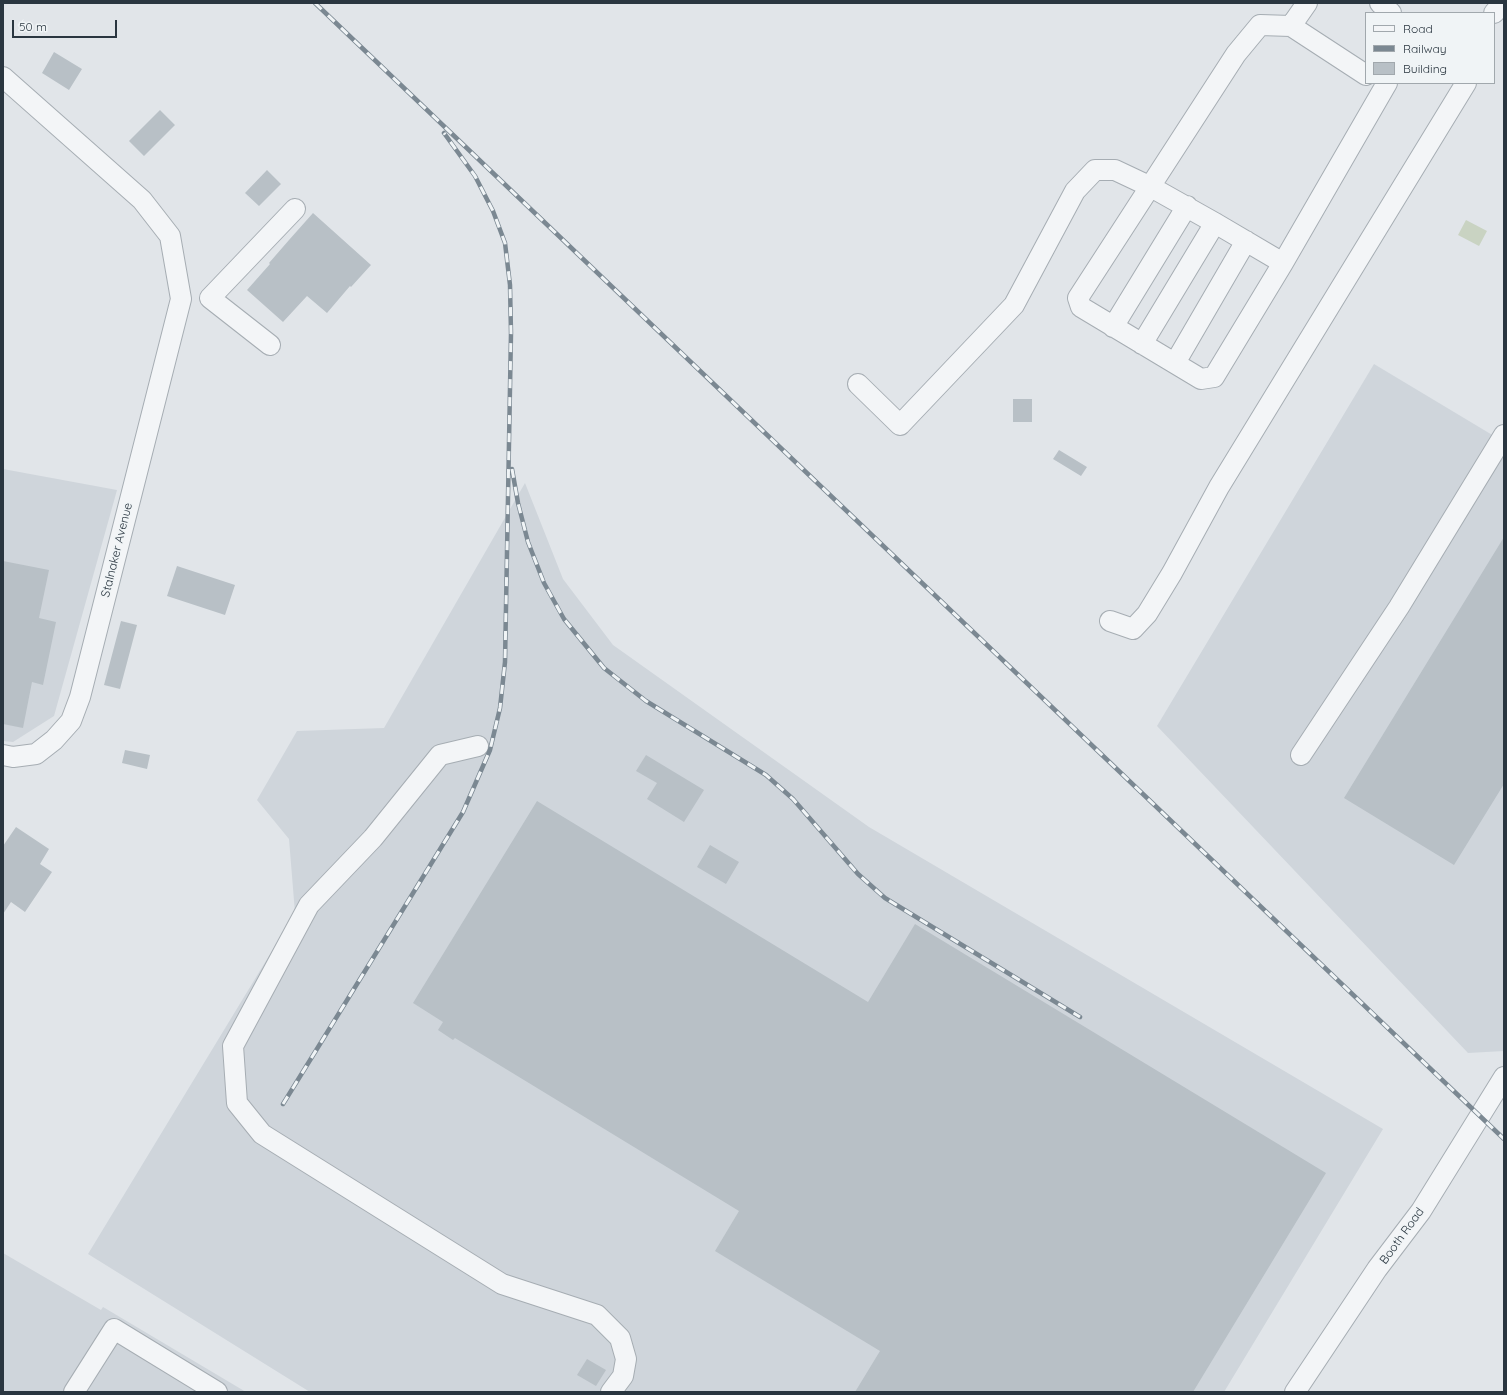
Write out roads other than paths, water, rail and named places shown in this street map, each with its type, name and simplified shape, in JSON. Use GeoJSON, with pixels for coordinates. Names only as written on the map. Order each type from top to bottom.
{"type":"FeatureCollection","features":[{"type":"Feature","properties":{"kind":"street"},"geometry":{"type":"LineString","coordinates":[[1291,26],[1307,3]]}},
{"type":"Feature","properties":{"kind":"street"},"geometry":{"type":"LineString","coordinates":[[1380,3],[1390,12]]}},
{"type":"Feature","properties":{"kind":"street"},"geometry":{"type":"LineString","coordinates":[[1495,12],[1503,3]]}},
{"type":"Feature","properties":{"kind":"street"},"geometry":{"type":"LineString","coordinates":[[1365,74],[1291,26],[1260,24],[1236,54],[1078,298],[1081,307],[1113,328],[1201,379],[1214,377],[1283,263],[1383,84]]}},
{"type":"Feature","properties":{"kind":"street"},"geometry":{"type":"LineString","coordinates":[[3,77],[142,200],[170,236],[181,299],[210,298],[270,346]]}},
{"type":"Feature","properties":{"kind":"street"},"geometry":{"type":"LineString","coordinates":[[1110,621],[1133,628],[1147,614],[1219,487],[1465,84]]}},
{"type":"Feature","properties":{"kind":"street"},"geometry":{"type":"LineString","coordinates":[[858,384],[900,425],[1014,305],[1075,191],[1095,170],[1115,170],[1151,187],[1215,222],[1283,263]]}},
{"type":"Feature","properties":{"kind":"street"},"geometry":{"type":"LineString","coordinates":[[1113,328],[1187,206]]}},
{"type":"Feature","properties":{"kind":"street"},"geometry":{"type":"LineString","coordinates":[[210,298],[295,209]]}},
{"type":"Feature","properties":{"kind":"street"},"geometry":{"type":"LineString","coordinates":[[1142,344],[1215,222]]}},
{"type":"Feature","properties":{"kind":"street"},"geometry":{"type":"LineString","coordinates":[[1175,363],[1246,241]]}},
{"type":"Feature","properties":{"kind":"street","name":"Stalnaker Avenue"},"geometry":{"type":"LineString","coordinates":[[3,755],[13,756],[36,754],[54,740],[71,721],[80,697],[181,299]]}},
{"type":"Feature","properties":{"kind":"street"},"geometry":{"type":"LineString","coordinates":[[1301,755],[1399,608],[1504,435]]}},
{"type":"Feature","properties":{"kind":"street"},"geometry":{"type":"LineString","coordinates":[[478,746],[440,755],[373,838],[309,905],[232,1046],[237,1103],[262,1134],[502,1284],[597,1314],[620,1338],[626,1359],[623,1376],[611,1392]]}},
{"type":"Feature","properties":{"kind":"street","name":"Booth Road"},"geometry":{"type":"LineString","coordinates":[[1295,1392],[1377,1269],[1421,1211],[1504,1077]]}},
{"type":"Feature","properties":{"kind":"street"},"geometry":{"type":"LineString","coordinates":[[74,1392],[114,1329],[217,1392]]}},
{"type":"Feature","properties":{"kind":"railway"},"geometry":{"type":"LineString","coordinates":[[315,3],[1504,1139]]}},
{"type":"Feature","properties":{"kind":"railway"},"geometry":{"type":"LineString","coordinates":[[283,1104],[463,812],[490,750],[500,708],[505,662],[511,333],[510,285],[505,243],[493,211],[475,176],[444,133]]}},
{"type":"Feature","properties":{"kind":"railway"},"geometry":{"type":"LineString","coordinates":[[512,469],[518,503],[528,542],[544,583],[564,619],[604,668],[646,701],[766,775],[793,799],[858,874],[885,898],[1080,1017]]}}]}
